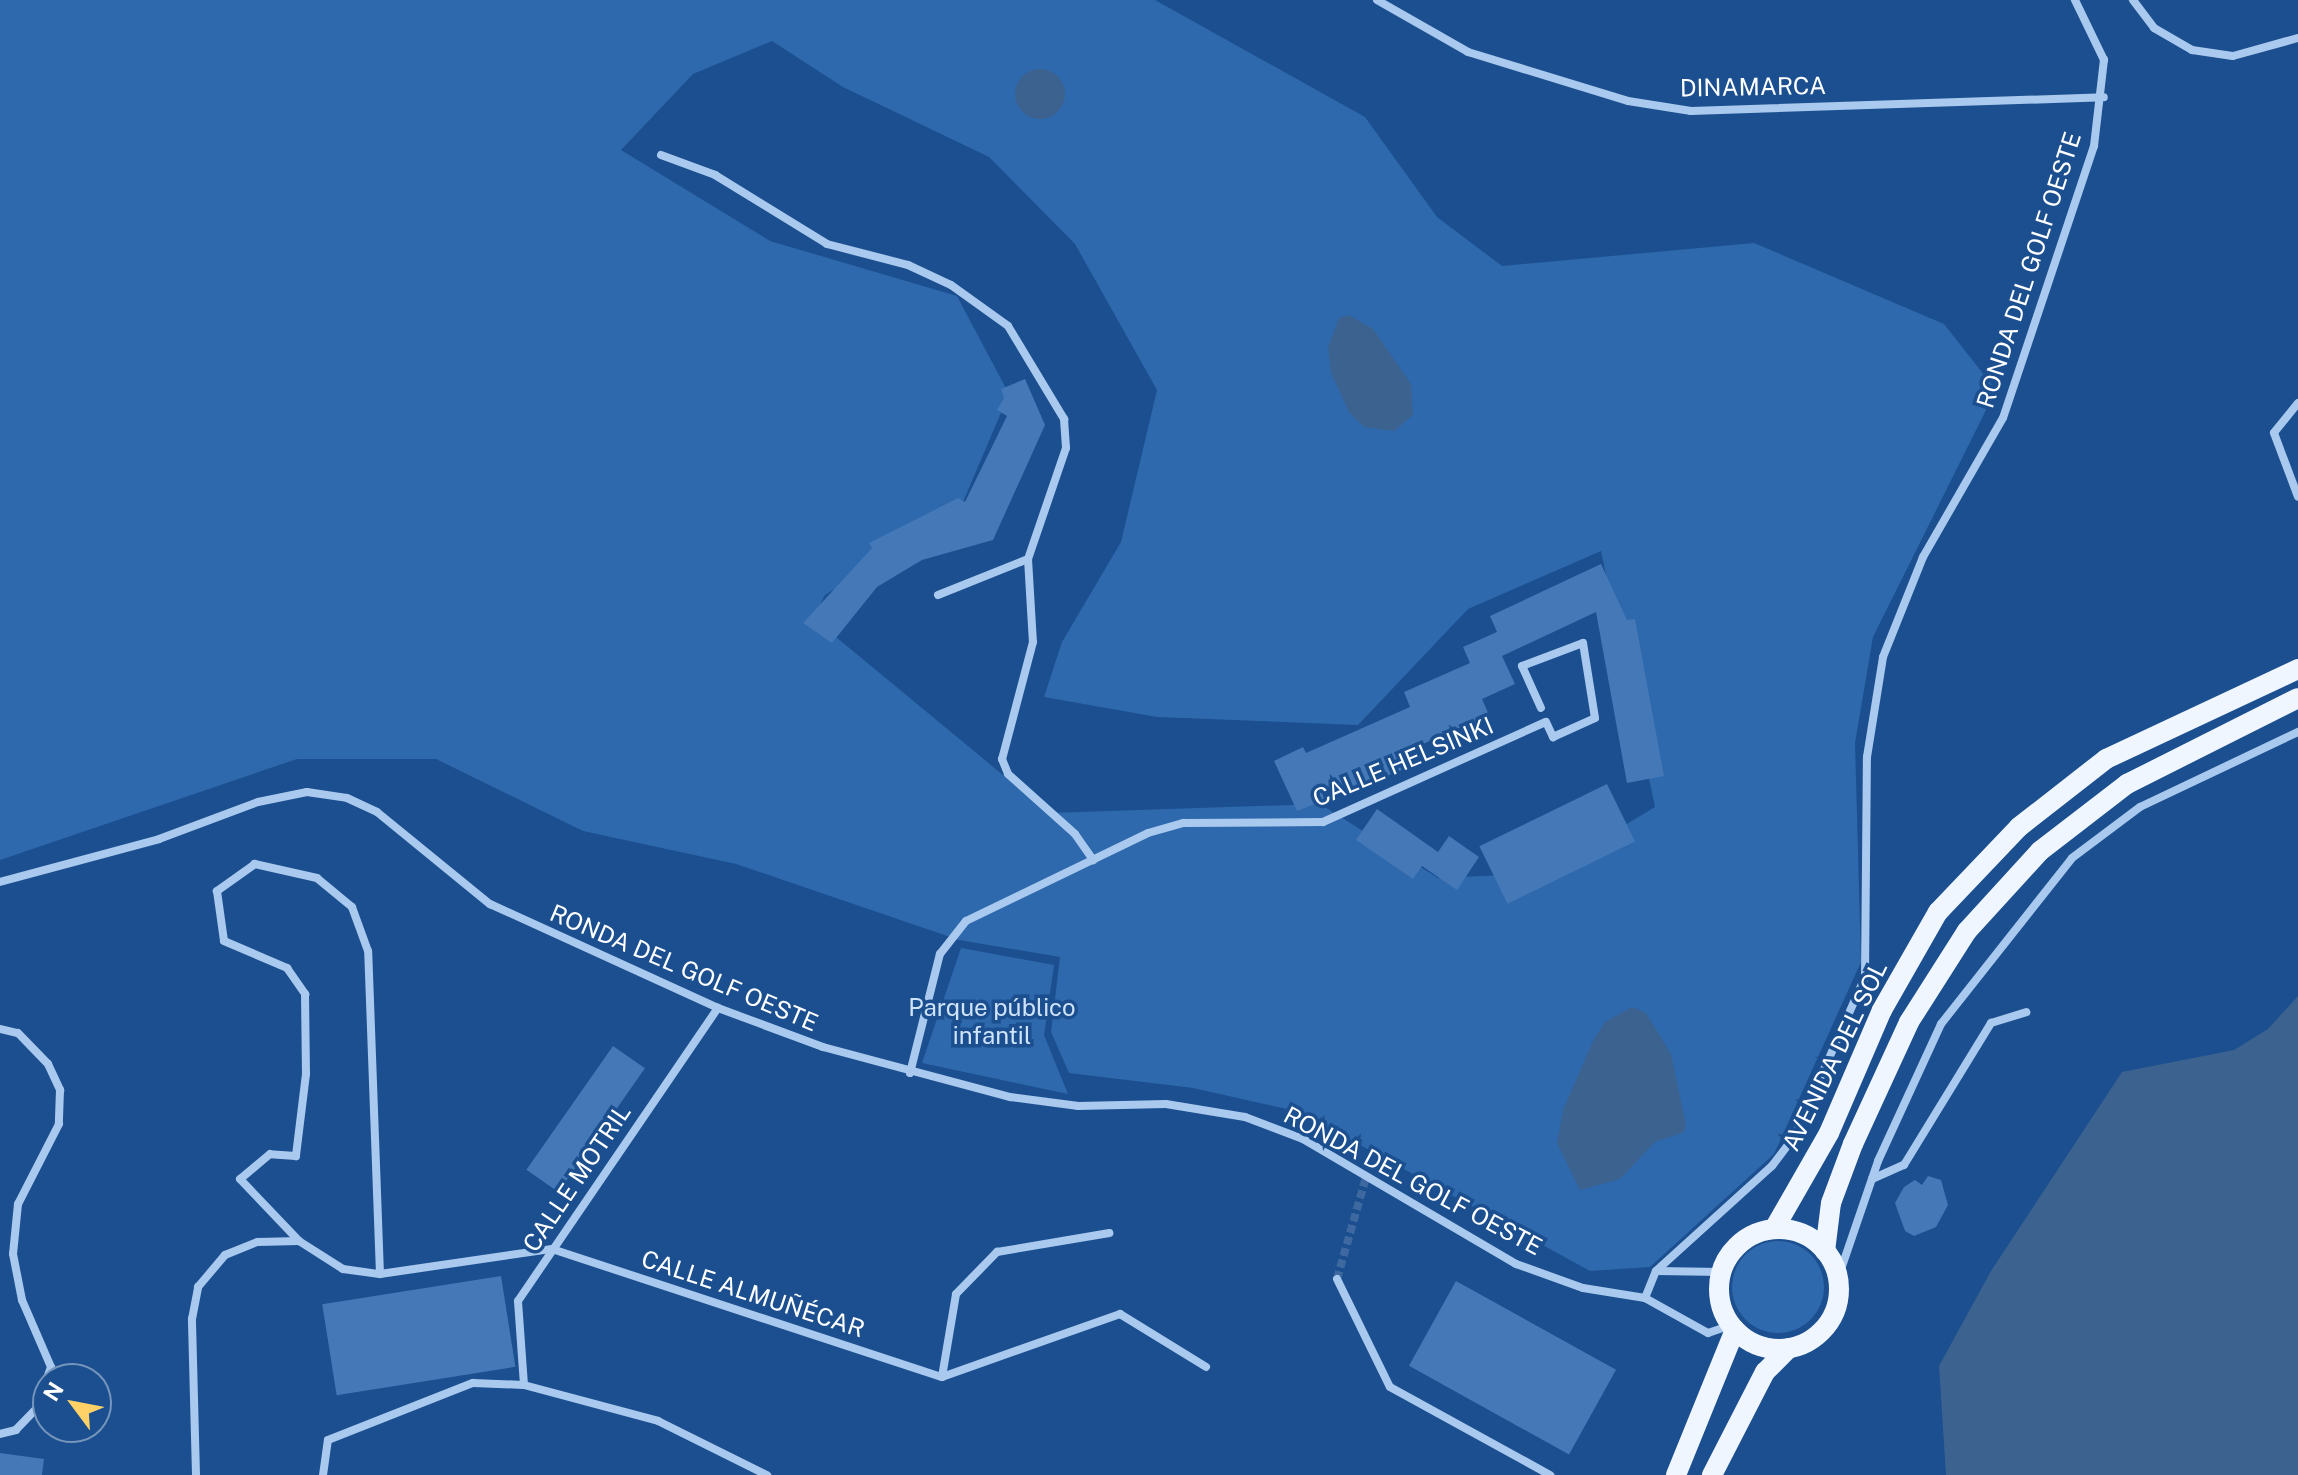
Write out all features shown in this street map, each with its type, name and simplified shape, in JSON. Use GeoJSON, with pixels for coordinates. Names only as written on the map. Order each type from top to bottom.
{"type":"FeatureCollection","features":[{"type":"Feature","properties":{"kind":"main road","name":"AVENIDA DEL SOL"},"geometry":{"type":"LineString","coordinates":[[1774,1229],[1829,1133],[1882,1010],[1938,912],[2019,827],[2106,759],[2298,669]]}},
{"type":"Feature","properties":{"kind":"main road"},"geometry":{"type":"LineString","coordinates":[[1825,1251],[1831,1203],[1853,1144],[1909,1022],[1967,931],[2040,851],[2127,784],[2298,698]]}},
{"type":"Feature","properties":{"kind":"main road"},"geometry":{"type":"LineString","coordinates":[[1712,1475],[1765,1372],[1789,1348],[1814,1336],[1832,1315],[1838,1278],[1825,1251],[1793,1230],[1774,1229],[1747,1238],[1721,1272],[1720,1300],[1733,1328],[1751,1342],[1789,1348]]}},
{"type":"Feature","properties":{"kind":"main road"},"geometry":{"type":"LineString","coordinates":[[1676,1475],[1733,1328]]}},
{"type":"Feature","properties":{"kind":"street","name":"DINAMARCA"},"geometry":{"type":"LineString","coordinates":[[1377,0],[1468,52],[1628,101],[1691,111],[2104,97]]}},
{"type":"Feature","properties":{"kind":"street","name":"RONDA DEL GOLF OESTE"},"geometry":{"type":"LineString","coordinates":[[1645,1298],[1656,1271],[1772,1166],[1795,1135],[1857,999],[1869,954],[1867,757],[1883,657],[1903,598],[2003,418],[2023,368],[2104,97],[2104,60],[2075,0]]}},
{"type":"Feature","properties":{"kind":"street"},"geometry":{"type":"LineString","coordinates":[[2133,0],[2154,28],[2213,55],[2233,56],[2298,38]]}},
{"type":"Feature","properties":{"kind":"street"},"geometry":{"type":"LineString","coordinates":[[661,155],[715,175],[827,244],[908,265],[951,285],[1008,326],[1064,419],[1066,448],[1028,559],[1033,642],[1024,692],[1003,737],[1002,759],[1008,774],[1075,834],[1093,860]]}},
{"type":"Feature","properties":{"kind":"street"},"geometry":{"type":"LineString","coordinates":[[2298,403],[2274,433],[2298,497]]}},
{"type":"Feature","properties":{"kind":"street"},"geometry":{"type":"LineString","coordinates":[[938,595],[1028,559]]}},
{"type":"Feature","properties":{"kind":"street","name":"CALLE HELSINKI"},"geometry":{"type":"LineString","coordinates":[[910,1073],[940,954],[952,934],[989,908],[1093,860],[1184,823],[1323,822],[1546,722],[1553,737],[1595,718],[1583,643],[1522,666],[1541,708]]}},
{"type":"Feature","properties":{"kind":"street"},"geometry":{"type":"LineString","coordinates":[[1838,1278],[1872,1179],[1941,1024],[2072,858],[2140,807],[2298,732]]}},
{"type":"Feature","properties":{"kind":"street","name":"RONDA DEL GOLF OESTE"},"geometry":{"type":"LineString","coordinates":[[0,882],[159,839],[258,802],[307,792],[347,798],[377,812],[490,904],[718,1008],[910,1073],[1010,1097],[1078,1106],[1166,1104],[1245,1117],[1303,1139],[1516,1264],[1583,1288],[1645,1298],[1708,1333],[1733,1328]]}},
{"type":"Feature","properties":{"kind":"street"},"geometry":{"type":"LineString","coordinates":[[380,1274],[368,951],[352,907],[317,878],[255,864],[217,891],[224,941],[287,968],[305,994],[306,1074],[296,1156],[270,1154],[240,1179],[299,1241],[343,1269],[380,1274],[552,1249]]}},
{"type":"Feature","properties":{"kind":"street","name":"CALLE MOTRIL"},"geometry":{"type":"LineString","coordinates":[[524,1385],[518,1301],[718,1008]]}},
{"type":"Feature","properties":{"kind":"street"},"geometry":{"type":"LineString","coordinates":[[1872,1179],[1904,1165],[1991,1023],[2026,1012]]}},
{"type":"Feature","properties":{"kind":"street"},"geometry":{"type":"LineString","coordinates":[[0,1029],[18,1033],[48,1064],[60,1090],[59,1124],[18,1204],[13,1254],[22,1300],[51,1367],[36,1409],[16,1430],[0,1434]]}},
{"type":"Feature","properties":{"kind":"street"},"geometry":{"type":"LineString","coordinates":[[1109,1233],[997,1252],[956,1294],[942,1377],[1120,1314],[1206,1367]]}},
{"type":"Feature","properties":{"kind":"street"},"geometry":{"type":"LineString","coordinates":[[196,1475],[192,1319],[198,1287],[225,1255],[258,1242],[299,1241]]}},
{"type":"Feature","properties":{"kind":"street","name":"CALLE ALMUÑÉCAR"},"geometry":{"type":"LineString","coordinates":[[552,1249],[942,1377]]}},
{"type":"Feature","properties":{"kind":"street"},"geometry":{"type":"LineString","coordinates":[[1656,1271],[1721,1272]]}},
{"type":"Feature","properties":{"kind":"street"},"geometry":{"type":"LineString","coordinates":[[1337,1279],[1390,1387],[1550,1475]]}},
{"type":"Feature","properties":{"kind":"street"},"geometry":{"type":"LineString","coordinates":[[323,1475],[328,1440],[473,1383],[524,1385],[658,1421],[767,1475]]}},
{"type":"Feature","properties":{"kind":"green space"},"geometry":{"type":"Polygon","coordinates":[[[0,0],[1155,0],[1365,117],[1437,217],[1502,266],[1754,243],[1944,324],[1996,390],[1873,637],[1855,743],[1861,962],[1774,1154],[1650,1267],[1590,1271],[1300,1112],[1193,1088],[1069,1073],[1051,1032],[1060,957],[959,940],[736,864],[583,831],[436,759],[297,759],[0,860],[0,0]],[[772,41],[693,74],[621,150],[770,241],[957,296],[1009,394],[960,509],[825,595],[813,618],[1049,813],[1320,804],[1438,878],[1545,873],[1655,807],[1601,551],[1468,609],[1358,725],[1157,717],[1044,697],[1062,642],[1121,542],[1157,390],[1075,244],[989,157],[843,87],[772,41]]]}},
{"type":"Feature","properties":{"kind":"green space","name":"Parque público infantil"},"geometry":{"type":"Polygon","coordinates":[[[961,948],[1054,965],[1044,1035],[1068,1094],[922,1063],[961,948]]]}},
{"type":"Feature","properties":{"kind":"green space"},"geometry":{"type":"Polygon","coordinates":[[[1778,1241],[1796,1244],[1811,1254],[1821,1269],[1824,1287],[1821,1305],[1811,1320],[1796,1330],[1778,1333],[1760,1330],[1745,1320],[1735,1305],[1732,1287],[1735,1269],[1745,1254],[1760,1244],[1778,1241]]]}},
{"type":"Feature","properties":{"kind":"shaded area"},"geometry":{"type":"Polygon","coordinates":[[[1030,70],[1050,70],[1064,84],[1064,104],[1050,118],[1030,118],[1016,104],[1016,84],[1030,70]]]}},
{"type":"Feature","properties":{"kind":"shaded area"},"geometry":{"type":"Polygon","coordinates":[[[1349,315],[1373,329],[1411,384],[1413,415],[1394,431],[1364,427],[1349,412],[1331,373],[1328,347],[1339,318],[1349,315]]]}},
{"type":"Feature","properties":{"kind":"shaded area"},"geometry":{"type":"Polygon","coordinates":[[[2298,996],[2298,1475],[1946,1475],[1939,1366],[1991,1271],[2122,1072],[2234,1050],[2268,1029],[2298,996]]]}},
{"type":"Feature","properties":{"kind":"shaded area"},"geometry":{"type":"Polygon","coordinates":[[[1632,1007],[1646,1013],[1671,1054],[1686,1125],[1684,1132],[1655,1142],[1620,1179],[1580,1190],[1557,1143],[1563,1110],[1593,1041],[1605,1022],[1632,1007]]]}},
{"type":"Feature","properties":{"kind":"building"},"geometry":{"type":"Polygon","coordinates":[[[1025,379],[1045,425],[993,540],[922,560],[877,587],[832,643],[803,623],[872,548],[869,543],[958,498],[965,502],[1007,416],[997,410],[1004,398],[1001,389],[1025,379]]]}},
{"type":"Feature","properties":{"kind":"building"},"geometry":{"type":"Polygon","coordinates":[[[1601,564],[1627,620],[1635,619],[1664,776],[1627,783],[1596,612],[1502,656],[1515,684],[1482,699],[1489,715],[1423,744],[1430,759],[1297,811],[1274,761],[1303,747],[1306,753],[1410,707],[1404,692],[1470,663],[1463,647],[1497,632],[1490,616],[1601,564]]]}},
{"type":"Feature","properties":{"kind":"building"},"geometry":{"type":"Polygon","coordinates":[[[1607,784],[1635,842],[1507,904],[1479,846],[1607,784]]]}},
{"type":"Feature","properties":{"kind":"building"},"geometry":{"type":"Polygon","coordinates":[[[1377,809],[1438,852],[1449,836],[1479,857],[1457,890],[1422,866],[1413,879],[1356,840],[1377,809]]]}},
{"type":"Feature","properties":{"kind":"building"},"geometry":{"type":"Polygon","coordinates":[[[613,1046],[645,1068],[558,1192],[526,1170],[613,1046]]]}},
{"type":"Feature","properties":{"kind":"building"},"geometry":{"type":"Polygon","coordinates":[[[1928,1176],[1941,1180],[1948,1205],[1936,1227],[1914,1236],[1905,1231],[1895,1203],[1904,1187],[1915,1180],[1922,1185],[1928,1176]]]}},
{"type":"Feature","properties":{"kind":"building"},"geometry":{"type":"Polygon","coordinates":[[[501,1276],[515,1367],[337,1395],[322,1304],[501,1276]]]}},
{"type":"Feature","properties":{"kind":"building"},"geometry":{"type":"Polygon","coordinates":[[[1456,1281],[1616,1370],[1569,1455],[1409,1366],[1456,1281]]]}},
{"type":"Feature","properties":{"kind":"building"},"geometry":{"type":"Polygon","coordinates":[[[0,1453],[44,1459],[42,1475],[0,1475],[0,1453]]]}},
{"type":"Feature","properties":{"kind":"tunnel"},"geometry":{"type":"LineString","coordinates":[[1337,1279],[1367,1174]]}}]}
